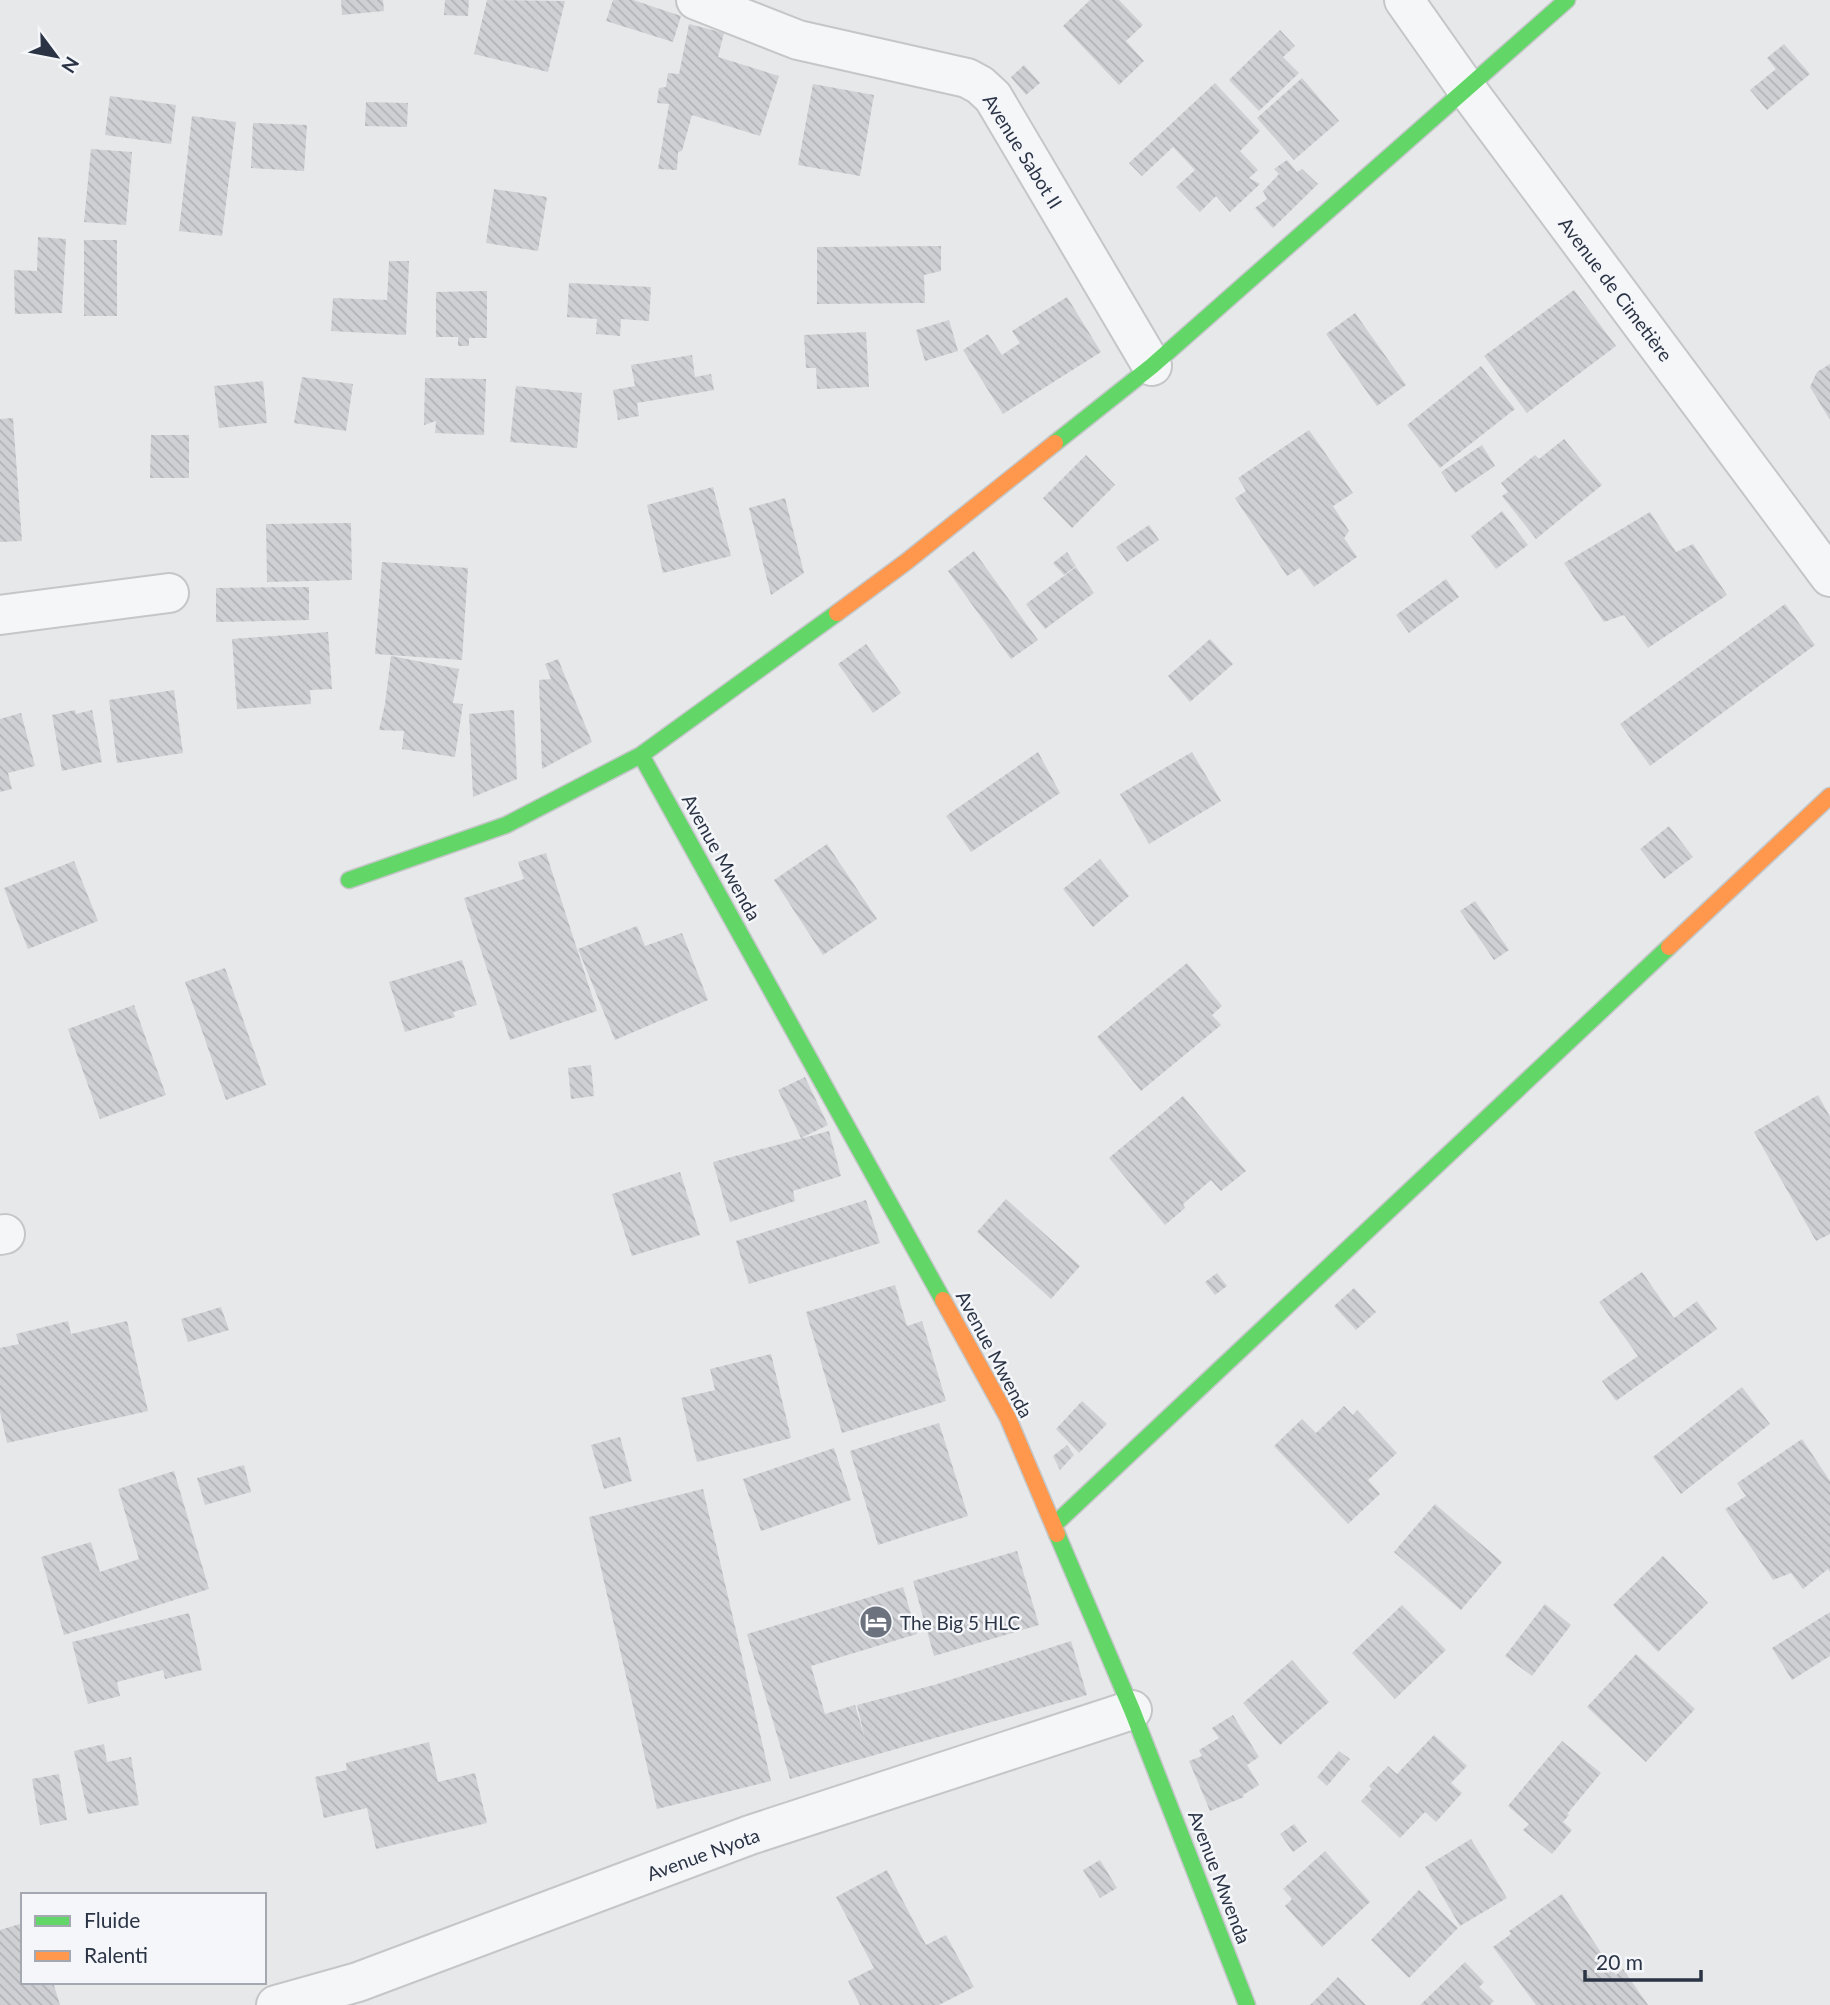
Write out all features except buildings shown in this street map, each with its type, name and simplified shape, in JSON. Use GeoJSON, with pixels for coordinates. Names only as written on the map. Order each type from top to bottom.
{"type":"FeatureCollection","features":[{"type":"Feature","properties":{"kind":"street","name":"Avenue Sabot II"},"geometry":{"type":"LineString","coordinates":[[696,0],[798,40],[967,78],[980,85],[993,97],[1152,366]]}},
{"type":"Feature","properties":{"kind":"street","name":"Avenue de Cimetière"},"geometry":{"type":"LineString","coordinates":[[1404,0],[1466,88],[1830,577]]}},
{"type":"Feature","properties":{"kind":"street"},"geometry":{"type":"LineString","coordinates":[[349,880],[506,825],[641,755],[906,562],[1152,366],[1567,0]]}},
{"type":"Feature","properties":{"kind":"street"},"geometry":{"type":"LineString","coordinates":[[0,615],[169,593]]}},
{"type":"Feature","properties":{"kind":"street","name":"Avenue Mwenda"},"geometry":{"type":"LineString","coordinates":[[641,755],[1008,1418],[1132,1710],[1247,2005]]}},
{"type":"Feature","properties":{"kind":"street"},"geometry":{"type":"LineString","coordinates":[[1054,1525],[1830,796]]}},
{"type":"Feature","properties":{"kind":"street","name":"Avenue Nyota"},"geometry":{"type":"LineString","coordinates":[[276,2005],[362,1994],[750,1835],[1132,1710]]}},
{"type":"Feature","properties":{"kind":"traffic: fast"},"geometry":{"type":"LineString","coordinates":[[1055,443],[1152,366],[1567,0]]}},
{"type":"Feature","properties":{"kind":"traffic: fast"},"geometry":{"type":"LineString","coordinates":[[349,880],[506,825],[641,755],[837,613]]}},
{"type":"Feature","properties":{"kind":"traffic: fast"},"geometry":{"type":"LineString","coordinates":[[641,755],[943,1300]]}},
{"type":"Feature","properties":{"kind":"traffic: fast"},"geometry":{"type":"LineString","coordinates":[[1054,1525],[1669,947]]}},
{"type":"Feature","properties":{"kind":"traffic: fast"},"geometry":{"type":"LineString","coordinates":[[1057,1534],[1132,1710],[1247,2005]]}},
{"type":"Feature","properties":{"kind":"traffic: slow"},"geometry":{"type":"LineString","coordinates":[[837,613],[906,562],[1055,443]]}},
{"type":"Feature","properties":{"kind":"traffic: slow"},"geometry":{"type":"LineString","coordinates":[[1669,947],[1830,796]]}},
{"type":"Feature","properties":{"kind":"traffic: slow"},"geometry":{"type":"LineString","coordinates":[[943,1300],[1008,1418],[1057,1534]]}},
{"type":"Feature","properties":{"kind":"place","name":"The Big 5 HLC"},"geometry":{"type":"Point","coordinates":[876,1622]}}]}
